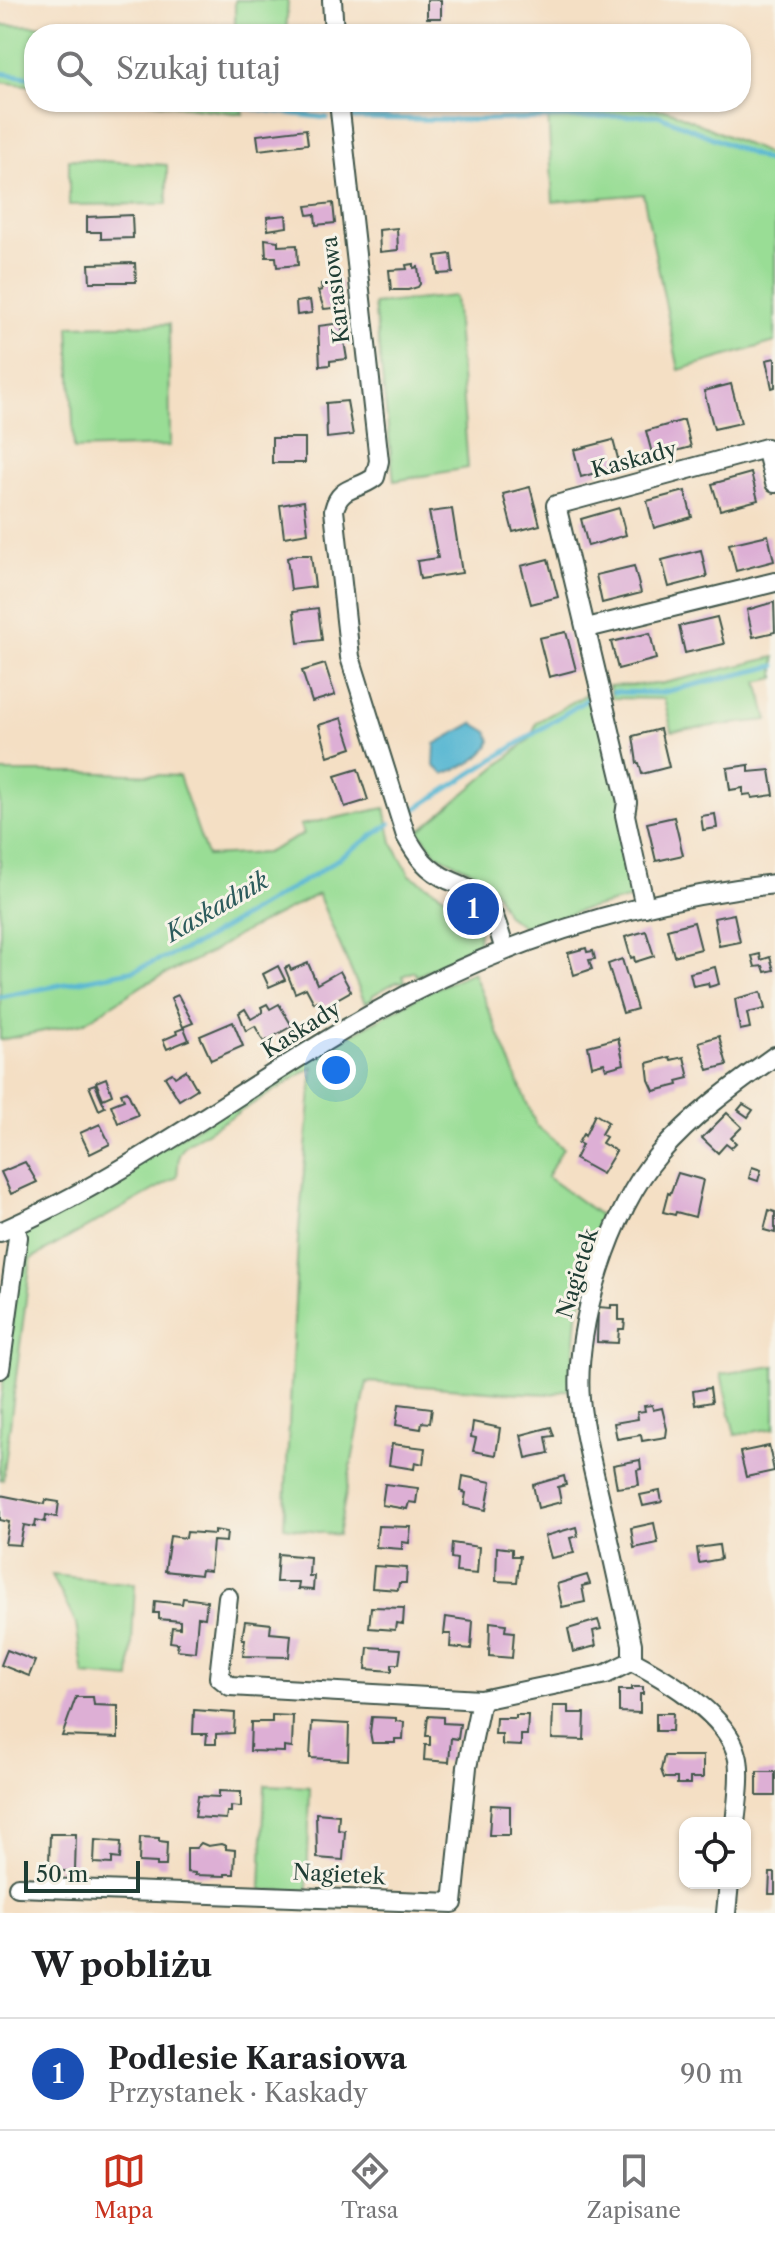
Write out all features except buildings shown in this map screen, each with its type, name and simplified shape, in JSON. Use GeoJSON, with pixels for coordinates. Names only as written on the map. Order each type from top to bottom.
{"type":"FeatureCollection","features":[{"type":"Feature","properties":{"kind":"street"},"geometry":{"type":"LineString","coordinates":[[332,0],[333,24]]}},
{"type":"Feature","properties":{"kind":"street","name":"Karasiowa"},"geometry":{"type":"LineString","coordinates":[[340,112],[378,472],[370,481],[339,496],[334,510],[350,657],[412,846],[424,864],[474,892],[484,901],[491,911],[505,950]]}},
{"type":"Feature","properties":{"kind":"street","name":"Kaskady"},"geometry":{"type":"LineString","coordinates":[[645,907],[625,815],[627,802],[556,505],[766,448],[775,483]]}},
{"type":"Feature","properties":{"kind":"street"},"geometry":{"type":"LineString","coordinates":[[587,628],[775,582]]}},
{"type":"Feature","properties":{"kind":"street","name":"Kaskady"},"geometry":{"type":"LineString","coordinates":[[8,1229],[119,1170],[368,1016],[418,989],[505,950],[557,931],[690,896],[775,884]]}},
{"type":"Feature","properties":{"kind":"street","name":"Nagietek"},"geometry":{"type":"LineString","coordinates":[[632,1661],[632,1644],[580,1399],[580,1348],[589,1302],[626,1204],[656,1157],[712,1101],[775,1056]]}},
{"type":"Feature","properties":{"kind":"street"},"geometry":{"type":"LineString","coordinates":[[0,1369],[18,1237],[8,1229]]}},
{"type":"Feature","properties":{"kind":"street"},"geometry":{"type":"LineString","coordinates":[[228,1597],[219,1677],[230,1686],[481,1700],[606,1674],[632,1661],[702,1707],[726,1732],[737,1755],[735,1817]]}},
{"type":"Feature","properties":{"kind":"street","name":"Nagietek"},"geometry":{"type":"LineString","coordinates":[[18,1887],[453,1903],[467,1767],[481,1700]]}},
{"type":"Feature","properties":{"kind":"street"},"geometry":{"type":"LineString","coordinates":[[726,1913],[728,1889]]}},
{"type":"Feature","properties":{"kind":"green space"},"geometry":{"type":"Polygon","coordinates":[[[235,0],[288,0],[287,24],[235,24],[235,0]]]}},
{"type":"Feature","properties":{"kind":"green space"},"geometry":{"type":"Polygon","coordinates":[[[0,25],[24,25],[24,85],[0,82],[0,25]]]}},
{"type":"Feature","properties":{"kind":"green space"},"geometry":{"type":"Polygon","coordinates":[[[548,112],[673,112],[775,157],[775,342],[679,370],[643,194],[553,202],[548,112]]]}},
{"type":"Feature","properties":{"kind":"green space"},"geometry":{"type":"Polygon","coordinates":[[[69,159],[167,165],[167,204],[69,205],[69,159]]]}},
{"type":"Feature","properties":{"kind":"green space"},"geometry":{"type":"Polygon","coordinates":[[[455,296],[468,468],[394,481],[374,304],[455,296]]]}},
{"type":"Feature","properties":{"kind":"green space"},"geometry":{"type":"Polygon","coordinates":[[[169,324],[170,446],[74,449],[69,326],[169,324]]]}},
{"type":"Feature","properties":{"kind":"green space"},"geometry":{"type":"Polygon","coordinates":[[[775,657],[775,678],[758,682],[768,720],[672,731],[664,699],[612,698],[609,686],[660,684],[775,657]]]}},
{"type":"Feature","properties":{"kind":"green space"},"geometry":{"type":"Polygon","coordinates":[[[594,690],[622,803],[637,897],[582,910],[527,929],[507,915],[495,891],[474,872],[436,854],[419,831],[530,739],[537,722],[594,690]]]}},
{"type":"Feature","properties":{"kind":"green space"},"geometry":{"type":"Polygon","coordinates":[[[0,772],[179,776],[207,856],[266,853],[304,834],[300,825],[385,808],[392,842],[410,875],[464,908],[479,928],[478,947],[417,976],[414,971],[403,976],[405,982],[396,982],[365,1003],[318,894],[238,935],[212,952],[145,984],[83,1023],[0,1040],[0,772]]]}},
{"type":"Feature","properties":{"kind":"green space"},"geometry":{"type":"Polygon","coordinates":[[[473,972],[536,1125],[563,1148],[547,1177],[608,1221],[577,1315],[571,1389],[552,1394],[367,1382],[338,1535],[284,1527],[298,1240],[313,1067],[185,1145],[179,1155],[177,1177],[31,1259],[3,1480],[0,1479],[0,1405],[23,1237],[29,1227],[353,1034],[427,992],[473,972]]]}},
{"type":"Feature","properties":{"kind":"green space"},"geometry":{"type":"Polygon","coordinates":[[[775,1366],[775,1428],[735,1435],[721,1374],[775,1366]]]}},
{"type":"Feature","properties":{"kind":"green space"},"geometry":{"type":"Polygon","coordinates":[[[52,1575],[135,1584],[130,1679],[84,1675],[76,1624],[52,1575]]]}},
{"type":"Feature","properties":{"kind":"green space"},"geometry":{"type":"Polygon","coordinates":[[[265,1785],[310,1787],[307,1891],[261,1890],[265,1785]]]}},
{"type":"Feature","properties":{"kind":"water"},"geometry":{"type":"Polygon","coordinates":[[[473,723],[488,732],[491,741],[483,753],[471,762],[444,774],[434,766],[435,744],[473,723]]]}},
{"type":"Feature","properties":{"kind":"waterway"},"geometry":{"type":"LineString","coordinates":[[0,73],[24,77]]}},
{"type":"Feature","properties":{"kind":"waterway"},"geometry":{"type":"LineString","coordinates":[[280,112],[327,118]]}},
{"type":"Feature","properties":{"kind":"waterway"},"geometry":{"type":"LineString","coordinates":[[353,118],[477,120],[658,115],[775,164]]}},
{"type":"Feature","properties":{"kind":"waterway","name":"Kaskadnik"},"geometry":{"type":"LineString","coordinates":[[614,692],[660,693],[775,666]]}},
{"type":"Feature","properties":{"kind":"waterway","name":"Kaskadnik"},"geometry":{"type":"LineString","coordinates":[[411,812],[591,697]]}},
{"type":"Feature","properties":{"kind":"waterway","name":"Kaskadnik"},"geometry":{"type":"LineString","coordinates":[[0,997],[135,970],[197,944],[317,873],[390,824]]}},
{"type":"Feature","properties":{"kind":"place","name":"Podlesie Karasiowa"},"geometry":{"type":"Point","coordinates":[473,909]}}]}
